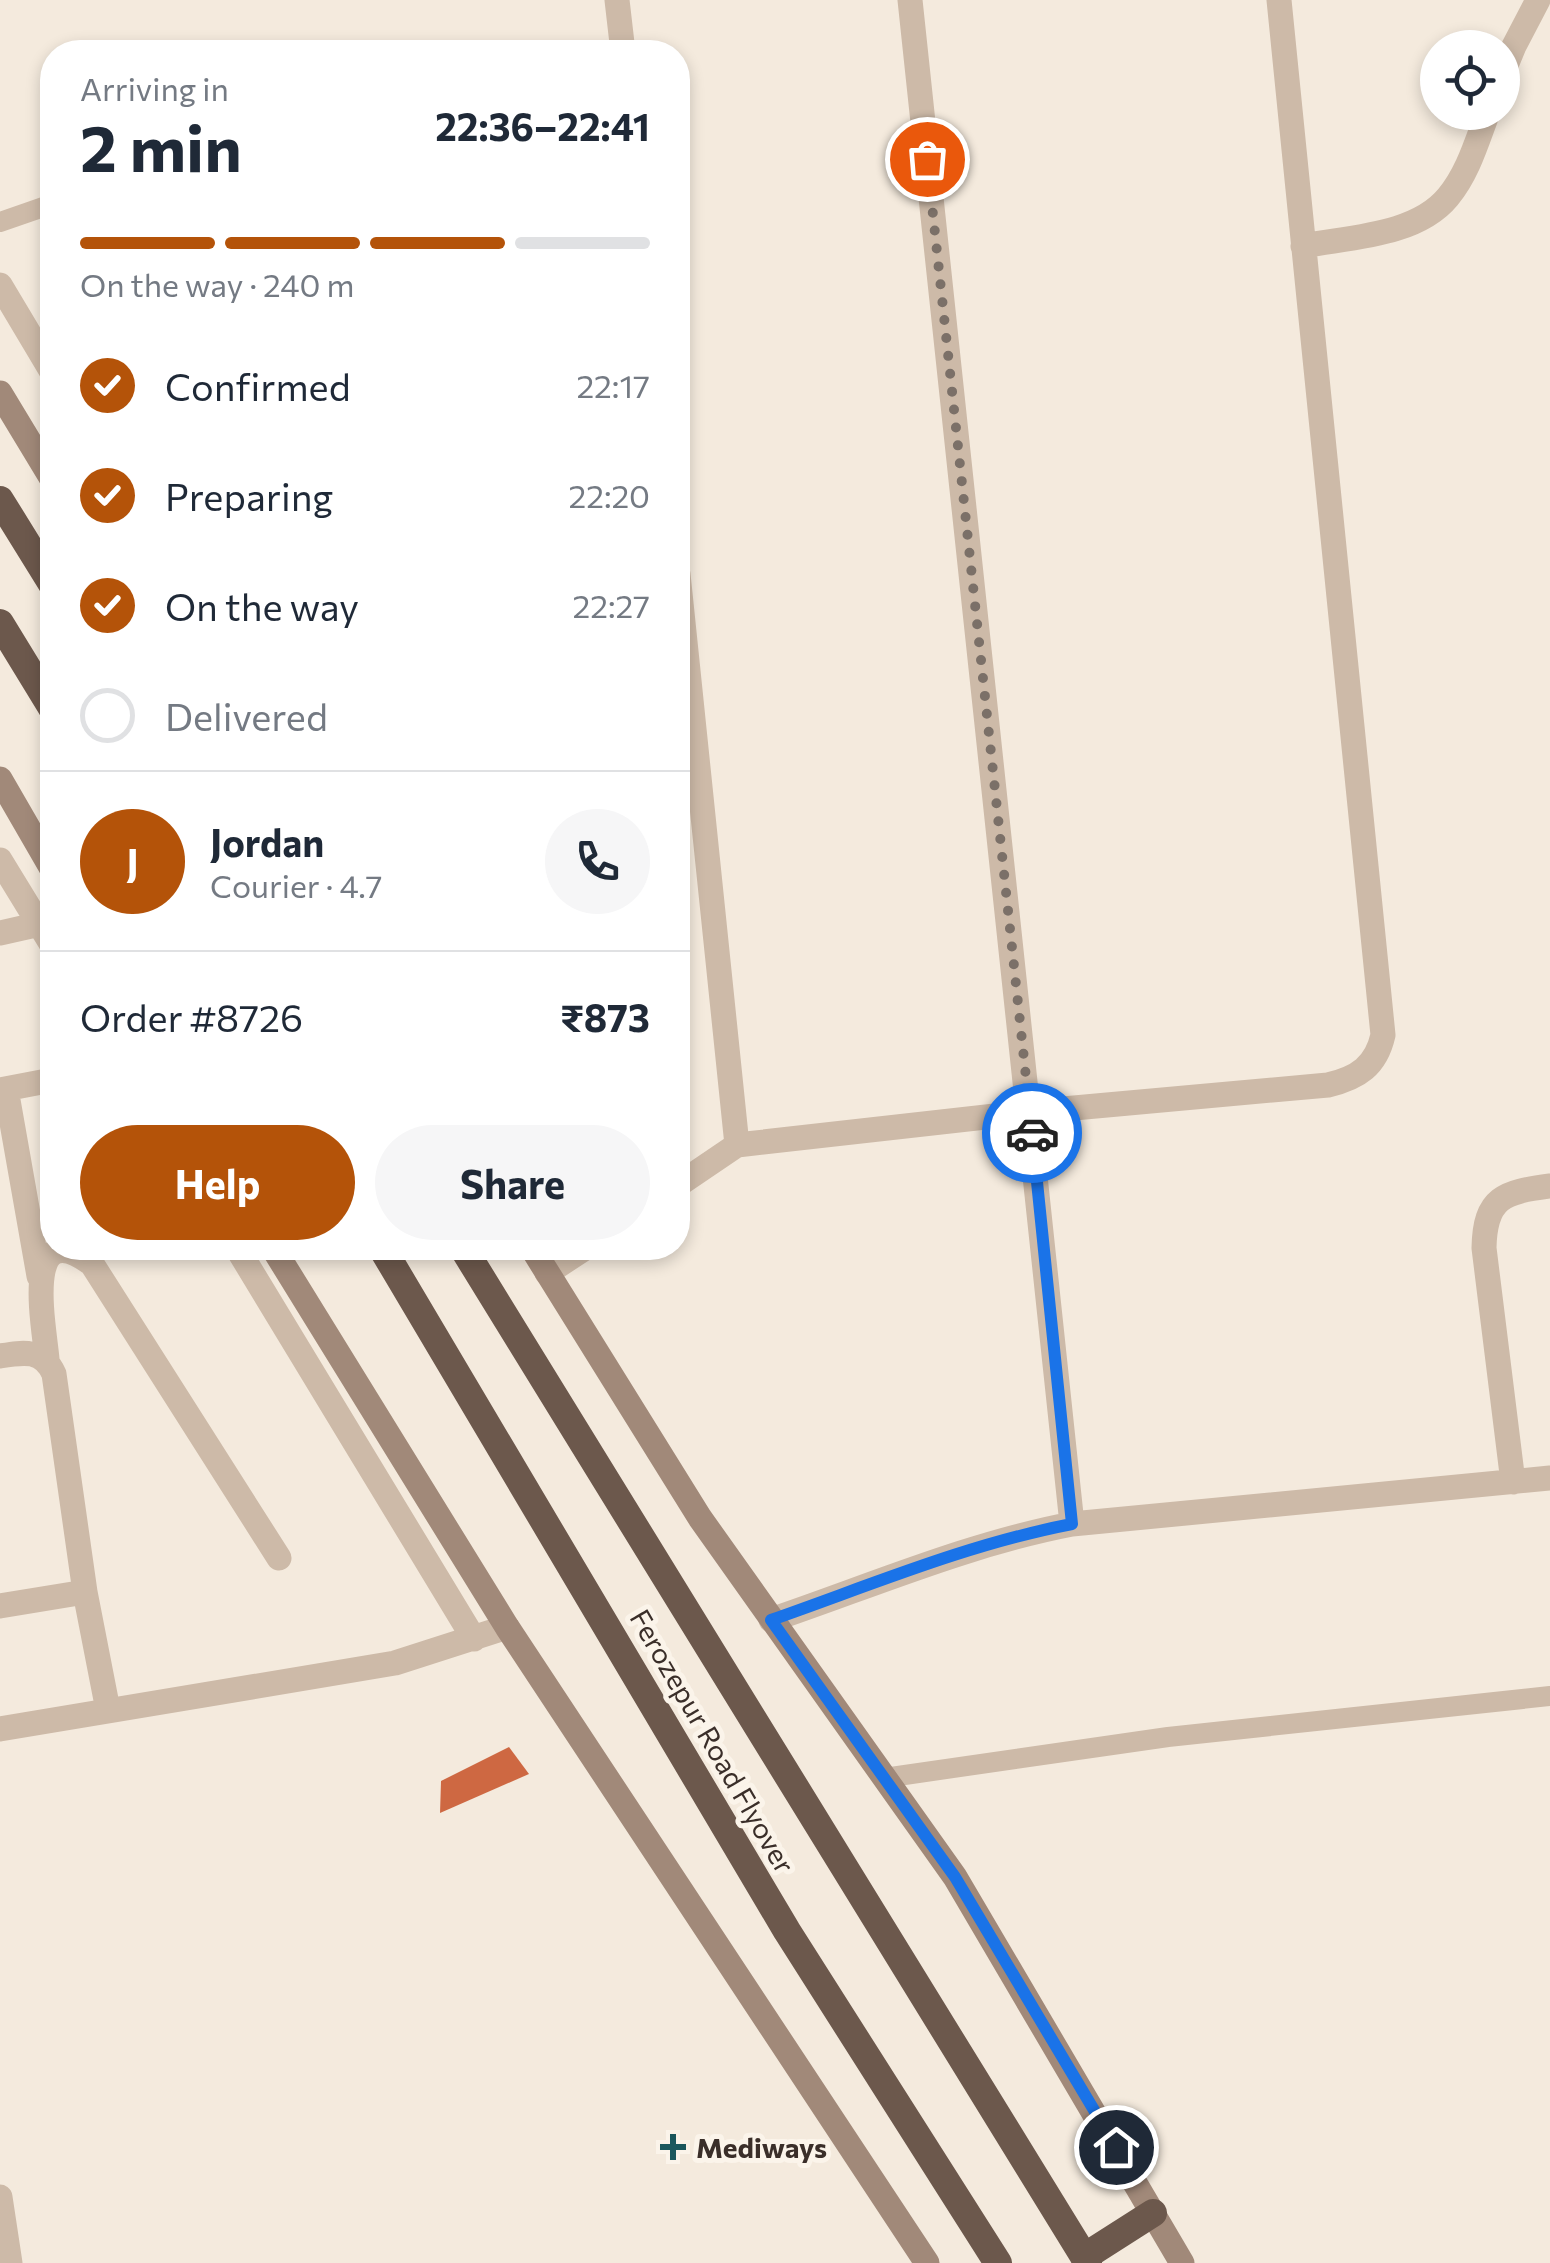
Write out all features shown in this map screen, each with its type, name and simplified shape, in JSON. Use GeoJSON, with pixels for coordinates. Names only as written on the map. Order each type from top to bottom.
{"type":"FeatureCollection","features":[{"type":"Feature","properties":{"kind":"highway"},"geometry":{"type":"LineString","coordinates":[[0,500],[40,565]]}},
{"type":"Feature","properties":{"kind":"highway"},"geometry":{"type":"LineString","coordinates":[[0,623],[40,688]]}},
{"type":"Feature","properties":{"kind":"highway","name":"Ferozepur Road Flyover"},"geometry":{"type":"LineString","coordinates":[[389,1260],[787,1931],[998,2263]]}},
{"type":"Feature","properties":{"kind":"highway","name":"Ferozepur Road Flyover"},"geometry":{"type":"LineString","coordinates":[[470,1260],[1086,2260]]}},
{"type":"Feature","properties":{"kind":"highway"},"geometry":{"type":"LineString","coordinates":[[1086,2260],[1154,2213]]}},
{"type":"Feature","properties":{"kind":"main road"},"geometry":{"type":"LineString","coordinates":[[0,394],[40,459]]}},
{"type":"Feature","properties":{"kind":"main road"},"geometry":{"type":"LineString","coordinates":[[0,779],[40,848]]}},
{"type":"Feature","properties":{"kind":"main road"},"geometry":{"type":"LineString","coordinates":[[280,1260],[508,1627],[927,2263]]}},
{"type":"Feature","properties":{"kind":"main road"},"geometry":{"type":"LineString","coordinates":[[539,1260],[700,1518],[955,1877],[1182,2263]]}},
{"type":"Feature","properties":{"kind":"street"},"geometry":{"type":"LineString","coordinates":[[618,0],[622,40]]}},
{"type":"Feature","properties":{"kind":"street"},"geometry":{"type":"LineString","coordinates":[[910,0],[1072,1524]]}},
{"type":"Feature","properties":{"kind":"street"},"geometry":{"type":"LineString","coordinates":[[690,1177],[737,1145],[1030,1112],[1328,1085],[1363,1073],[1379,1054],[1383,1035],[1279,0]]}},
{"type":"Feature","properties":{"kind":"street"},"geometry":{"type":"LineString","coordinates":[[1520,34],[1538,0]]}},
{"type":"Feature","properties":{"kind":"street"},"geometry":{"type":"LineString","coordinates":[[1303,246],[1393,228],[1427,216],[1448,197],[1470,162],[1482,130]]}},
{"type":"Feature","properties":{"kind":"street"},"geometry":{"type":"LineString","coordinates":[[0,285],[40,352]]}},
{"type":"Feature","properties":{"kind":"street"},"geometry":{"type":"LineString","coordinates":[[690,690],[737,1145]]}},
{"type":"Feature","properties":{"kind":"street"},"geometry":{"type":"LineString","coordinates":[[0,860],[40,924]]}},
{"type":"Feature","properties":{"kind":"street"},"geometry":{"type":"LineString","coordinates":[[0,934],[40,934]]}},
{"type":"Feature","properties":{"kind":"street"},"geometry":{"type":"LineString","coordinates":[[40,1082],[3,1089],[39,1276],[47,1359],[54,1374],[85,1592],[108,1710]]}},
{"type":"Feature","properties":{"kind":"street"},"geometry":{"type":"LineString","coordinates":[[1512,1482],[1484,1226],[1490,1207],[1504,1196],[1550,1186]]}},
{"type":"Feature","properties":{"kind":"street"},"geometry":{"type":"LineString","coordinates":[[39,1276],[46,1260]]}},
{"type":"Feature","properties":{"kind":"street"},"geometry":{"type":"LineString","coordinates":[[86,1260],[279,1558]]}},
{"type":"Feature","properties":{"kind":"street"},"geometry":{"type":"LineString","coordinates":[[244,1260],[474,1640]]}},
{"type":"Feature","properties":{"kind":"street"},"geometry":{"type":"LineString","coordinates":[[547,1273],[566,1260]]}},
{"type":"Feature","properties":{"kind":"street"},"geometry":{"type":"LineString","coordinates":[[0,1356],[20,1352],[47,1359]]}},
{"type":"Feature","properties":{"kind":"street"},"geometry":{"type":"LineString","coordinates":[[771,1620],[943,1558],[1016,1535],[1072,1524],[1550,1478]]}},
{"type":"Feature","properties":{"kind":"street"},"geometry":{"type":"LineString","coordinates":[[0,1606],[85,1592]]}},
{"type":"Feature","properties":{"kind":"street"},"geometry":{"type":"LineString","coordinates":[[0,1729],[395,1663],[508,1627]]}},
{"type":"Feature","properties":{"kind":"street"},"geometry":{"type":"LineString","coordinates":[[0,2197],[10,2263]]}},
{"type":"Feature","properties":{"kind":"lane"},"geometry":{"type":"LineString","coordinates":[[0,222],[40,208]]}},
{"type":"Feature","properties":{"kind":"lane"},"geometry":{"type":"LineString","coordinates":[[884,1778],[1168,1737],[1550,1696]]}},
{"type":"Feature","properties":{"kind":"building"},"geometry":{"type":"Polygon","coordinates":[[[509,1747],[529,1774],[440,1813],[441,1781],[509,1747]]]}},
{"type":"Feature","properties":{"kind":"way so far"},"geometry":{"type":"LineString","coordinates":[[927,159],[1032,1133]]}},
{"type":"Feature","properties":{"kind":"place","name":"Mediways"},"geometry":{"type":"Point","coordinates":[673,2147]}},
{"type":"Feature","properties":{"kind":"route"},"geometry":{"type":"LineString","coordinates":[[1032,1133],[1072,1524],[1016,1535],[943,1558],[771,1620],[955,1877],[1116,2147]]}}]}
